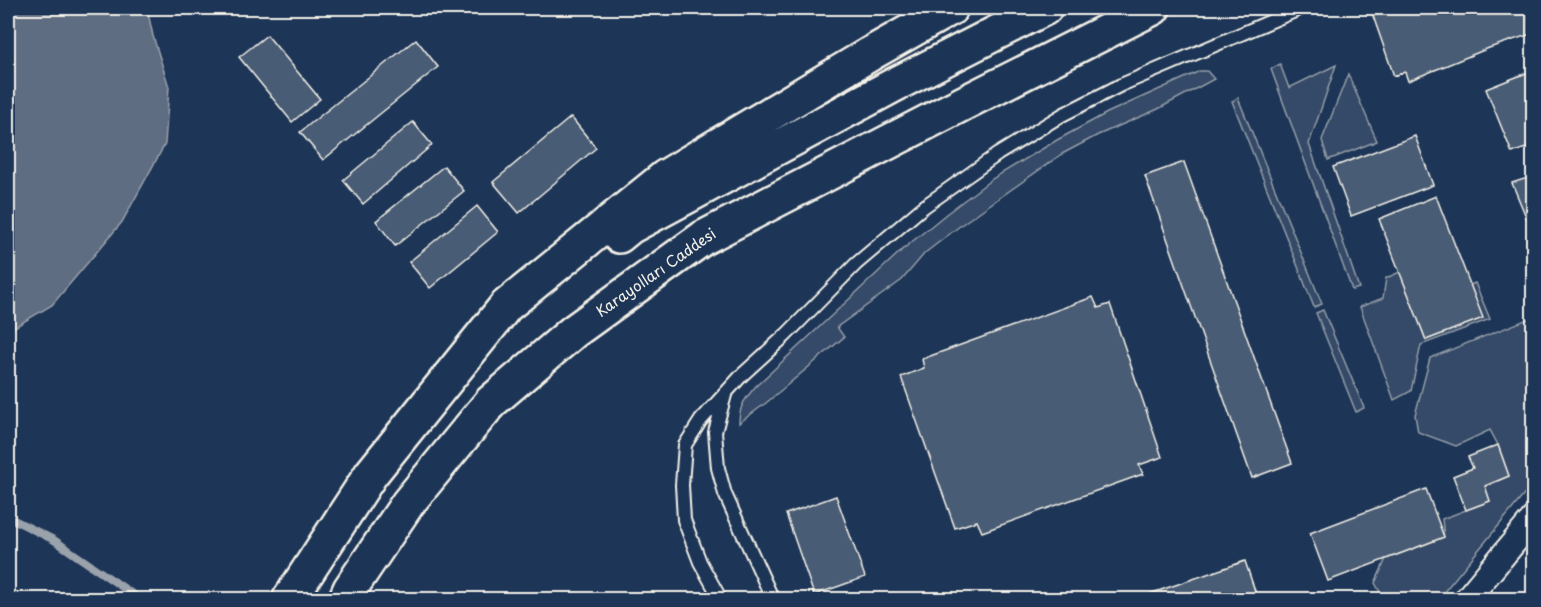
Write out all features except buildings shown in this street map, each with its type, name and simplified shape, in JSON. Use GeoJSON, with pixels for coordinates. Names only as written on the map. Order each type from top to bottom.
{"type":"FeatureCollection","features":[{"type":"Feature","properties":{"kind":"main road"},"geometry":{"type":"LineString","coordinates":[[289,600],[371,474],[506,306],[665,177],[951,8]]}},
{"type":"Feature","properties":{"kind":"main road"},"geometry":{"type":"LineString","coordinates":[[454,370],[630,227],[894,85],[1044,8]]}},
{"type":"Feature","properties":{"kind":"main road","name":"Karayolları Caddesi"},"geometry":{"type":"LineString","coordinates":[[345,600],[408,503],[491,402],[573,332],[703,238],[1153,8]]}},
{"type":"Feature","properties":{"kind":"street"},"geometry":{"type":"LineString","coordinates":[[1466,600],[1533,518]]}},
{"type":"Feature","properties":{"kind":"lane"},"geometry":{"type":"LineString","coordinates":[[721,600],[700,562],[684,520],[682,485],[685,445],[701,420],[742,375],[786,335],[856,264],[922,208],[998,154],[1062,115],[1121,85],[1302,8]]}},
{"type":"Feature","properties":{"kind":"lane"},"geometry":{"type":"LineString","coordinates":[[725,393],[715,432],[717,468],[728,503],[773,600]]}},
{"type":"Feature","properties":{"kind":"shaded area"},"geometry":{"type":"Polygon","coordinates":[[[8,8],[147,8],[169,87],[165,144],[122,222],[52,305],[8,331],[8,8]]]}},
{"type":"Feature","properties":{"kind":"shaded area"},"geometry":{"type":"Polygon","coordinates":[[[1280,64],[1289,88],[1336,65],[1309,144],[1359,288],[1352,290],[1271,69],[1280,64]]]}},
{"type":"Feature","properties":{"kind":"shaded area"},"geometry":{"type":"Polygon","coordinates":[[[1200,71],[1207,71],[1214,79],[1158,109],[1098,135],[1062,154],[965,222],[925,253],[902,280],[837,327],[844,337],[739,423],[743,403],[755,387],[903,249],[946,214],[992,179],[1057,140],[1107,113],[1200,71]]]}},
{"type":"Feature","properties":{"kind":"shaded area"},"geometry":{"type":"Polygon","coordinates":[[[1348,74],[1377,141],[1328,160],[1322,140],[1348,74]]]}},
{"type":"Feature","properties":{"kind":"shaded area"},"geometry":{"type":"Polygon","coordinates":[[[1238,98],[1322,304],[1314,307],[1232,101],[1238,98]]]}},
{"type":"Feature","properties":{"kind":"shaded area"},"geometry":{"type":"Polygon","coordinates":[[[1400,272],[1426,340],[1482,318],[1470,285],[1475,283],[1490,319],[1421,345],[1411,391],[1394,400],[1360,307],[1383,298],[1386,278],[1400,272]]]}},
{"type":"Feature","properties":{"kind":"shaded area"},"geometry":{"type":"Polygon","coordinates":[[[1323,310],[1364,408],[1356,412],[1316,313],[1323,310]]]}},
{"type":"Feature","properties":{"kind":"shaded area"},"geometry":{"type":"Polygon","coordinates":[[[1533,317],[1533,484],[1438,599],[1368,600],[1367,596],[1380,592],[1375,583],[1386,559],[1444,537],[1442,519],[1490,501],[1485,486],[1509,476],[1490,430],[1456,446],[1418,432],[1415,415],[1430,358],[1533,317]]]}},
{"type":"Feature","properties":{"kind":"waterway"},"geometry":{"type":"LineString","coordinates":[[8,517],[54,540],[141,600]]}}]}
